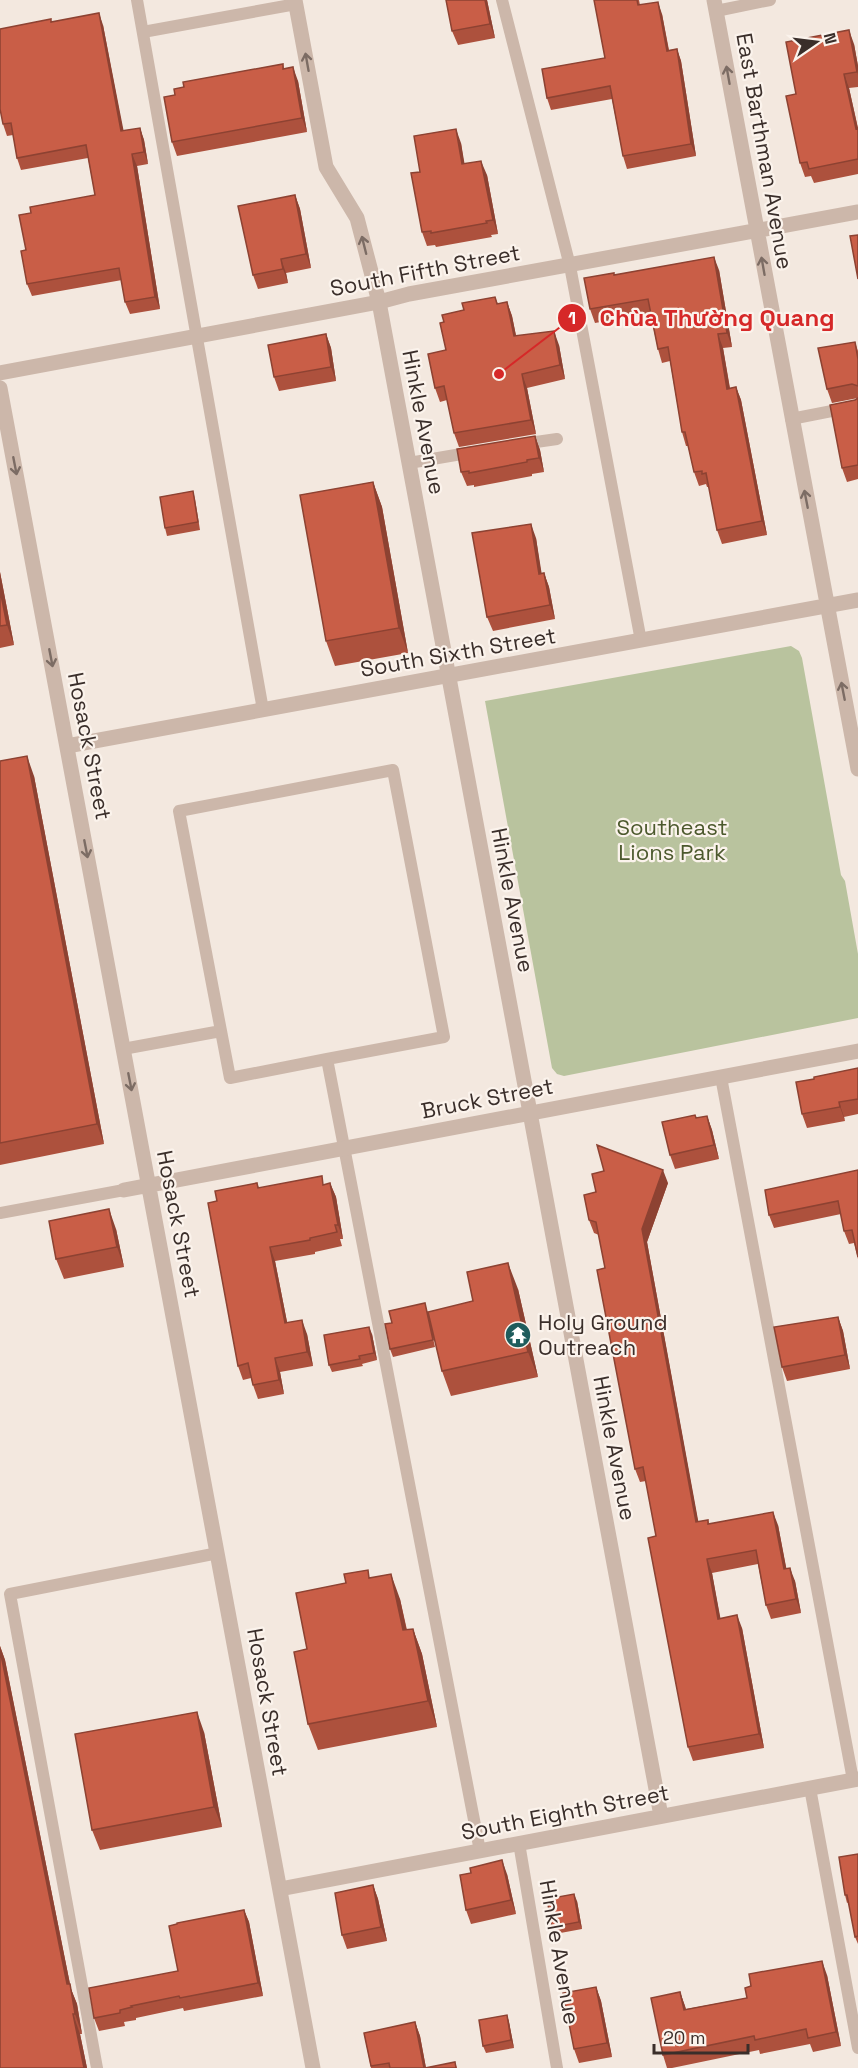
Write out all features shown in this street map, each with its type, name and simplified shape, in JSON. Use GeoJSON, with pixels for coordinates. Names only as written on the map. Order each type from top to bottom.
{"type":"FeatureCollection","features":[{"type":"Feature","properties":{"kind":"street","name":"Hinkle Avenue"},"geometry":{"type":"LineString","coordinates":[[296,2],[326,167],[357,218],[379,302],[661,1816]]}},
{"type":"Feature","properties":{"kind":"street","name":"East Barthman Avenue"},"geometry":{"type":"LineString","coordinates":[[715,6],[858,769]]}},
{"type":"Feature","properties":{"kind":"street","name":"South Fifth Street"},"geometry":{"type":"LineString","coordinates":[[0,374],[379,302],[409,294],[858,212]]}},
{"type":"Feature","properties":{"kind":"street","name":"Hosack Street"},"geometry":{"type":"LineString","coordinates":[[0,388],[314,2068]]}},
{"type":"Feature","properties":{"kind":"street","name":"South Sixth Street"},"geometry":{"type":"LineString","coordinates":[[67,746],[858,600]]}},
{"type":"Feature","properties":{"kind":"street","name":"Bruck Street"},"geometry":{"type":"LineString","coordinates":[[124,1190],[858,1051]]}},
{"type":"Feature","properties":{"kind":"street","name":"South Eighth Street"},"geometry":{"type":"LineString","coordinates":[[280,1889],[855,1779]]}},
{"type":"Feature","properties":{"kind":"lane"},"geometry":{"type":"LineString","coordinates":[[137,0],[263,710]]}},
{"type":"Feature","properties":{"kind":"lane"},"geometry":{"type":"LineString","coordinates":[[502,0],[570,266],[641,641]]}},
{"type":"Feature","properties":{"kind":"lane"},"geometry":{"type":"LineString","coordinates":[[715,6],[770,0]]}},
{"type":"Feature","properties":{"kind":"lane"},"geometry":{"type":"LineString","coordinates":[[143,32],[296,2]]}},
{"type":"Feature","properties":{"kind":"lane"},"geometry":{"type":"LineString","coordinates":[[791,419],[858,406]]}},
{"type":"Feature","properties":{"kind":"lane"},"geometry":{"type":"LineString","coordinates":[[509,446],[557,439]]}},
{"type":"Feature","properties":{"kind":"lane"},"geometry":{"type":"LineString","coordinates":[[409,463],[486,450]]}},
{"type":"Feature","properties":{"kind":"lane"},"geometry":{"type":"LineString","coordinates":[[393,770],[444,1037],[327,1059],[230,1078],[178,811],[393,770]]}},
{"type":"Feature","properties":{"kind":"lane"},"geometry":{"type":"LineString","coordinates":[[123,1049],[221,1031]]}},
{"type":"Feature","properties":{"kind":"lane"},"geometry":{"type":"LineString","coordinates":[[327,1059],[480,1851]]}},
{"type":"Feature","properties":{"kind":"lane"},"geometry":{"type":"LineString","coordinates":[[721,1077],[855,1779]]}},
{"type":"Feature","properties":{"kind":"lane"},"geometry":{"type":"LineString","coordinates":[[0,1213],[124,1190]]}},
{"type":"Feature","properties":{"kind":"lane"},"geometry":{"type":"LineString","coordinates":[[96,2068],[10,1594],[218,1553]]}},
{"type":"Feature","properties":{"kind":"lane"},"geometry":{"type":"LineString","coordinates":[[810,1788],[858,2048]]}},
{"type":"Feature","properties":{"kind":"lane","name":"Hinkle Avenue"},"geometry":{"type":"LineString","coordinates":[[519,1844],[557,2068]]}},
{"type":"Feature","properties":{"kind":"green space","name":"Southeast Lions Park"},"geometry":{"type":"Polygon","coordinates":[[[791,646],[799,651],[802,658],[841,875],[845,881],[858,954],[858,1018],[564,1076],[557,1074],[552,1068],[485,701],[791,646]]]}},
{"type":"Feature","properties":{"kind":"building"},"geometry":{"type":"Polygon","coordinates":[[[446,0],[485,0],[490,24],[452,31],[446,0]]]}},
{"type":"Feature","properties":{"kind":"building"},"geometry":{"type":"Polygon","coordinates":[[[594,0],[637,0],[638,5],[658,2],[667,51],[677,49],[691,144],[623,156],[610,86],[547,98],[542,69],[605,58],[594,0]]]}},
{"type":"Feature","properties":{"kind":"building"},"geometry":{"type":"Polygon","coordinates":[[[99,13],[121,131],[140,128],[144,152],[132,154],[155,297],[125,302],[119,268],[27,284],[21,251],[26,250],[19,215],[31,213],[30,207],[95,195],[86,145],[17,158],[11,123],[3,124],[0,109],[0,29],[99,13]]]}},
{"type":"Feature","properties":{"kind":"building"},"geometry":{"type":"Polygon","coordinates":[[[849,30],[857,72],[844,74],[856,129],[858,128],[858,159],[809,169],[807,162],[800,163],[786,96],[796,94],[786,42],[849,30]]]}},
{"type":"Feature","properties":{"kind":"building"},"geometry":{"type":"Polygon","coordinates":[[[283,64],[283,69],[293,67],[302,118],[172,142],[164,97],[175,95],[174,89],[184,87],[183,82],[283,64]]]}},
{"type":"Feature","properties":{"kind":"building"},"geometry":{"type":"Polygon","coordinates":[[[456,129],[462,164],[481,161],[493,220],[431,233],[431,231],[422,232],[411,173],[420,172],[414,136],[456,129]]]}},
{"type":"Feature","properties":{"kind":"building"},"geometry":{"type":"Polygon","coordinates":[[[295,195],[306,254],[281,259],[283,269],[253,275],[238,206],[295,195]]]}},
{"type":"Feature","properties":{"kind":"building"},"geometry":{"type":"Polygon","coordinates":[[[858,235],[858,279],[850,236],[858,235]]]}},
{"type":"Feature","properties":{"kind":"building"},"geometry":{"type":"Polygon","coordinates":[[[714,257],[727,333],[718,334],[727,389],[736,387],[762,521],[717,530],[706,473],[694,472],[685,432],[682,432],[668,347],[658,349],[648,299],[590,309],[584,278],[614,273],[614,275],[714,257]]]}},
{"type":"Feature","properties":{"kind":"building"},"geometry":{"type":"Polygon","coordinates":[[[495,297],[497,304],[507,302],[514,336],[554,331],[560,365],[522,374],[531,420],[454,433],[444,386],[435,388],[428,354],[446,350],[440,323],[444,322],[442,315],[464,310],[462,303],[495,297]]]}},
{"type":"Feature","properties":{"kind":"building"},"geometry":{"type":"Polygon","coordinates":[[[326,334],[331,367],[274,377],[268,345],[326,334]]]}},
{"type":"Feature","properties":{"kind":"building"},"geometry":{"type":"Polygon","coordinates":[[[855,342],[858,359],[858,386],[852,384],[827,389],[818,348],[855,342]]]}},
{"type":"Feature","properties":{"kind":"building"},"geometry":{"type":"Polygon","coordinates":[[[858,398],[858,465],[842,468],[830,405],[858,398]]]}},
{"type":"Feature","properties":{"kind":"building"},"geometry":{"type":"Polygon","coordinates":[[[535,436],[539,458],[469,473],[469,471],[461,472],[457,449],[535,436]]]}},
{"type":"Feature","properties":{"kind":"building"},"geometry":{"type":"Polygon","coordinates":[[[373,482],[399,628],[326,641],[300,495],[373,482]]]}},
{"type":"Feature","properties":{"kind":"building"},"geometry":{"type":"Polygon","coordinates":[[[193,491],[198,522],[165,528],[160,497],[193,491]]]}},
{"type":"Feature","properties":{"kind":"building"},"geometry":{"type":"Polygon","coordinates":[[[531,524],[539,574],[544,573],[550,605],[487,617],[472,533],[531,524]]]}},
{"type":"Feature","properties":{"kind":"building"},"geometry":{"type":"Polygon","coordinates":[[[0,590],[7,625],[0,626],[0,590]]]}},
{"type":"Feature","properties":{"kind":"building"},"geometry":{"type":"Polygon","coordinates":[[[27,756],[97,1124],[0,1143],[0,761],[27,756]]]}},
{"type":"Feature","properties":{"kind":"building"},"geometry":{"type":"Polygon","coordinates":[[[858,1068],[858,1099],[839,1102],[840,1107],[802,1114],[796,1082],[858,1068]]]}},
{"type":"Feature","properties":{"kind":"building"},"geometry":{"type":"Polygon","coordinates":[[[695,1115],[696,1118],[707,1116],[714,1145],[670,1155],[662,1122],[695,1115]]]}},
{"type":"Feature","properties":{"kind":"building"},"geometry":{"type":"Polygon","coordinates":[[[597,1145],[663,1170],[642,1229],[696,1522],[708,1520],[708,1524],[773,1512],[784,1569],[790,1568],[796,1599],[766,1605],[756,1550],[707,1559],[718,1619],[737,1615],[759,1734],[688,1747],[648,1538],[656,1536],[643,1467],[635,1469],[597,1270],[605,1268],[596,1222],[589,1220],[584,1195],[596,1192],[592,1174],[604,1171],[597,1145]]]}},
{"type":"Feature","properties":{"kind":"building"},"geometry":{"type":"Polygon","coordinates":[[[858,1170],[858,1257],[852,1230],[844,1231],[838,1201],[769,1215],[765,1190],[858,1170]]]}},
{"type":"Feature","properties":{"kind":"building"},"geometry":{"type":"Polygon","coordinates":[[[322,1176],[323,1185],[330,1183],[338,1225],[335,1225],[337,1232],[310,1238],[310,1240],[270,1247],[285,1323],[302,1320],[307,1352],[275,1358],[279,1380],[253,1385],[248,1363],[238,1366],[208,1203],[217,1201],[215,1191],[257,1183],[258,1188],[322,1176]]]}},
{"type":"Feature","properties":{"kind":"building"},"geometry":{"type":"Polygon","coordinates":[[[109,1209],[117,1247],[56,1259],[49,1221],[109,1209]]]}},
{"type":"Feature","properties":{"kind":"building"},"geometry":{"type":"Polygon","coordinates":[[[508,1263],[528,1352],[442,1371],[428,1312],[473,1301],[467,1272],[508,1263]]]}},
{"type":"Feature","properties":{"kind":"building"},"geometry":{"type":"Polygon","coordinates":[[[425,1303],[433,1340],[390,1349],[385,1324],[392,1323],[389,1311],[425,1303]]]}},
{"type":"Feature","properties":{"kind":"building"},"geometry":{"type":"Polygon","coordinates":[[[838,1317],[845,1355],[782,1367],[774,1327],[838,1317]]]}},
{"type":"Feature","properties":{"kind":"building"},"geometry":{"type":"Polygon","coordinates":[[[369,1327],[374,1353],[359,1356],[360,1359],[329,1365],[324,1335],[369,1327]]]}},
{"type":"Feature","properties":{"kind":"building"},"geometry":{"type":"Polygon","coordinates":[[[368,1570],[369,1578],[391,1574],[403,1630],[413,1629],[428,1701],[308,1724],[294,1652],[307,1649],[296,1593],[346,1583],[344,1574],[368,1570]]]}},
{"type":"Feature","properties":{"kind":"building"},"geometry":{"type":"Polygon","coordinates":[[[0,1650],[67,1984],[70,1984],[75,2014],[73,2014],[84,2068],[0,2068],[0,1650]]]}},
{"type":"Feature","properties":{"kind":"building"},"geometry":{"type":"Polygon","coordinates":[[[197,1712],[214,1807],[92,1830],[75,1734],[197,1712]]]}},
{"type":"Feature","properties":{"kind":"building"},"geometry":{"type":"Polygon","coordinates":[[[858,1854],[858,1936],[855,1937],[839,1857],[858,1854]]]}},
{"type":"Feature","properties":{"kind":"building"},"geometry":{"type":"Polygon","coordinates":[[[502,1860],[511,1900],[466,1910],[460,1875],[471,1873],[470,1868],[502,1860]]]}},
{"type":"Feature","properties":{"kind":"building"},"geometry":{"type":"Polygon","coordinates":[[[373,1885],[381,1927],[342,1935],[335,1893],[373,1885]]]}},
{"type":"Feature","properties":{"kind":"building"},"geometry":{"type":"Polygon","coordinates":[[[574,1894],[579,1922],[552,1927],[547,1899],[574,1894]]]}},
{"type":"Feature","properties":{"kind":"building"},"geometry":{"type":"Polygon","coordinates":[[[244,1910],[258,1983],[131,2006],[120,2010],[120,2013],[94,2018],[89,1988],[178,1971],[169,1926],[244,1910]]]}},
{"type":"Feature","properties":{"kind":"building"},"geometry":{"type":"Polygon","coordinates":[[[822,1961],[836,2032],[808,2038],[806,2029],[755,2040],[754,2036],[663,2055],[651,1998],[680,1992],[684,2010],[747,1998],[745,1988],[751,1986],[749,1974],[822,1961]]]}},
{"type":"Feature","properties":{"kind":"building"},"geometry":{"type":"Polygon","coordinates":[[[596,1987],[607,2043],[574,2049],[563,1993],[596,1987]]]}},
{"type":"Feature","properties":{"kind":"building"},"geometry":{"type":"Polygon","coordinates":[[[507,2015],[511,2040],[483,2046],[479,2020],[507,2015]]]}},
{"type":"Feature","properties":{"kind":"building"},"geometry":{"type":"Polygon","coordinates":[[[415,2022],[424,2068],[390,2068],[389,2063],[371,2066],[364,2033],[415,2022]]]}},
{"type":"Feature","properties":{"kind":"building"},"geometry":{"type":"Polygon","coordinates":[[[455,2062],[456,2068],[425,2068],[455,2062]]]}},
{"type":"Feature","properties":{"kind":"place","name":"Chùa Thường Quang"},"geometry":{"type":"Point","coordinates":[499,374]}},
{"type":"Feature","properties":{"kind":"place","name":"Holy Ground Outreach"},"geometry":{"type":"Point","coordinates":[518,1335]}}]}
